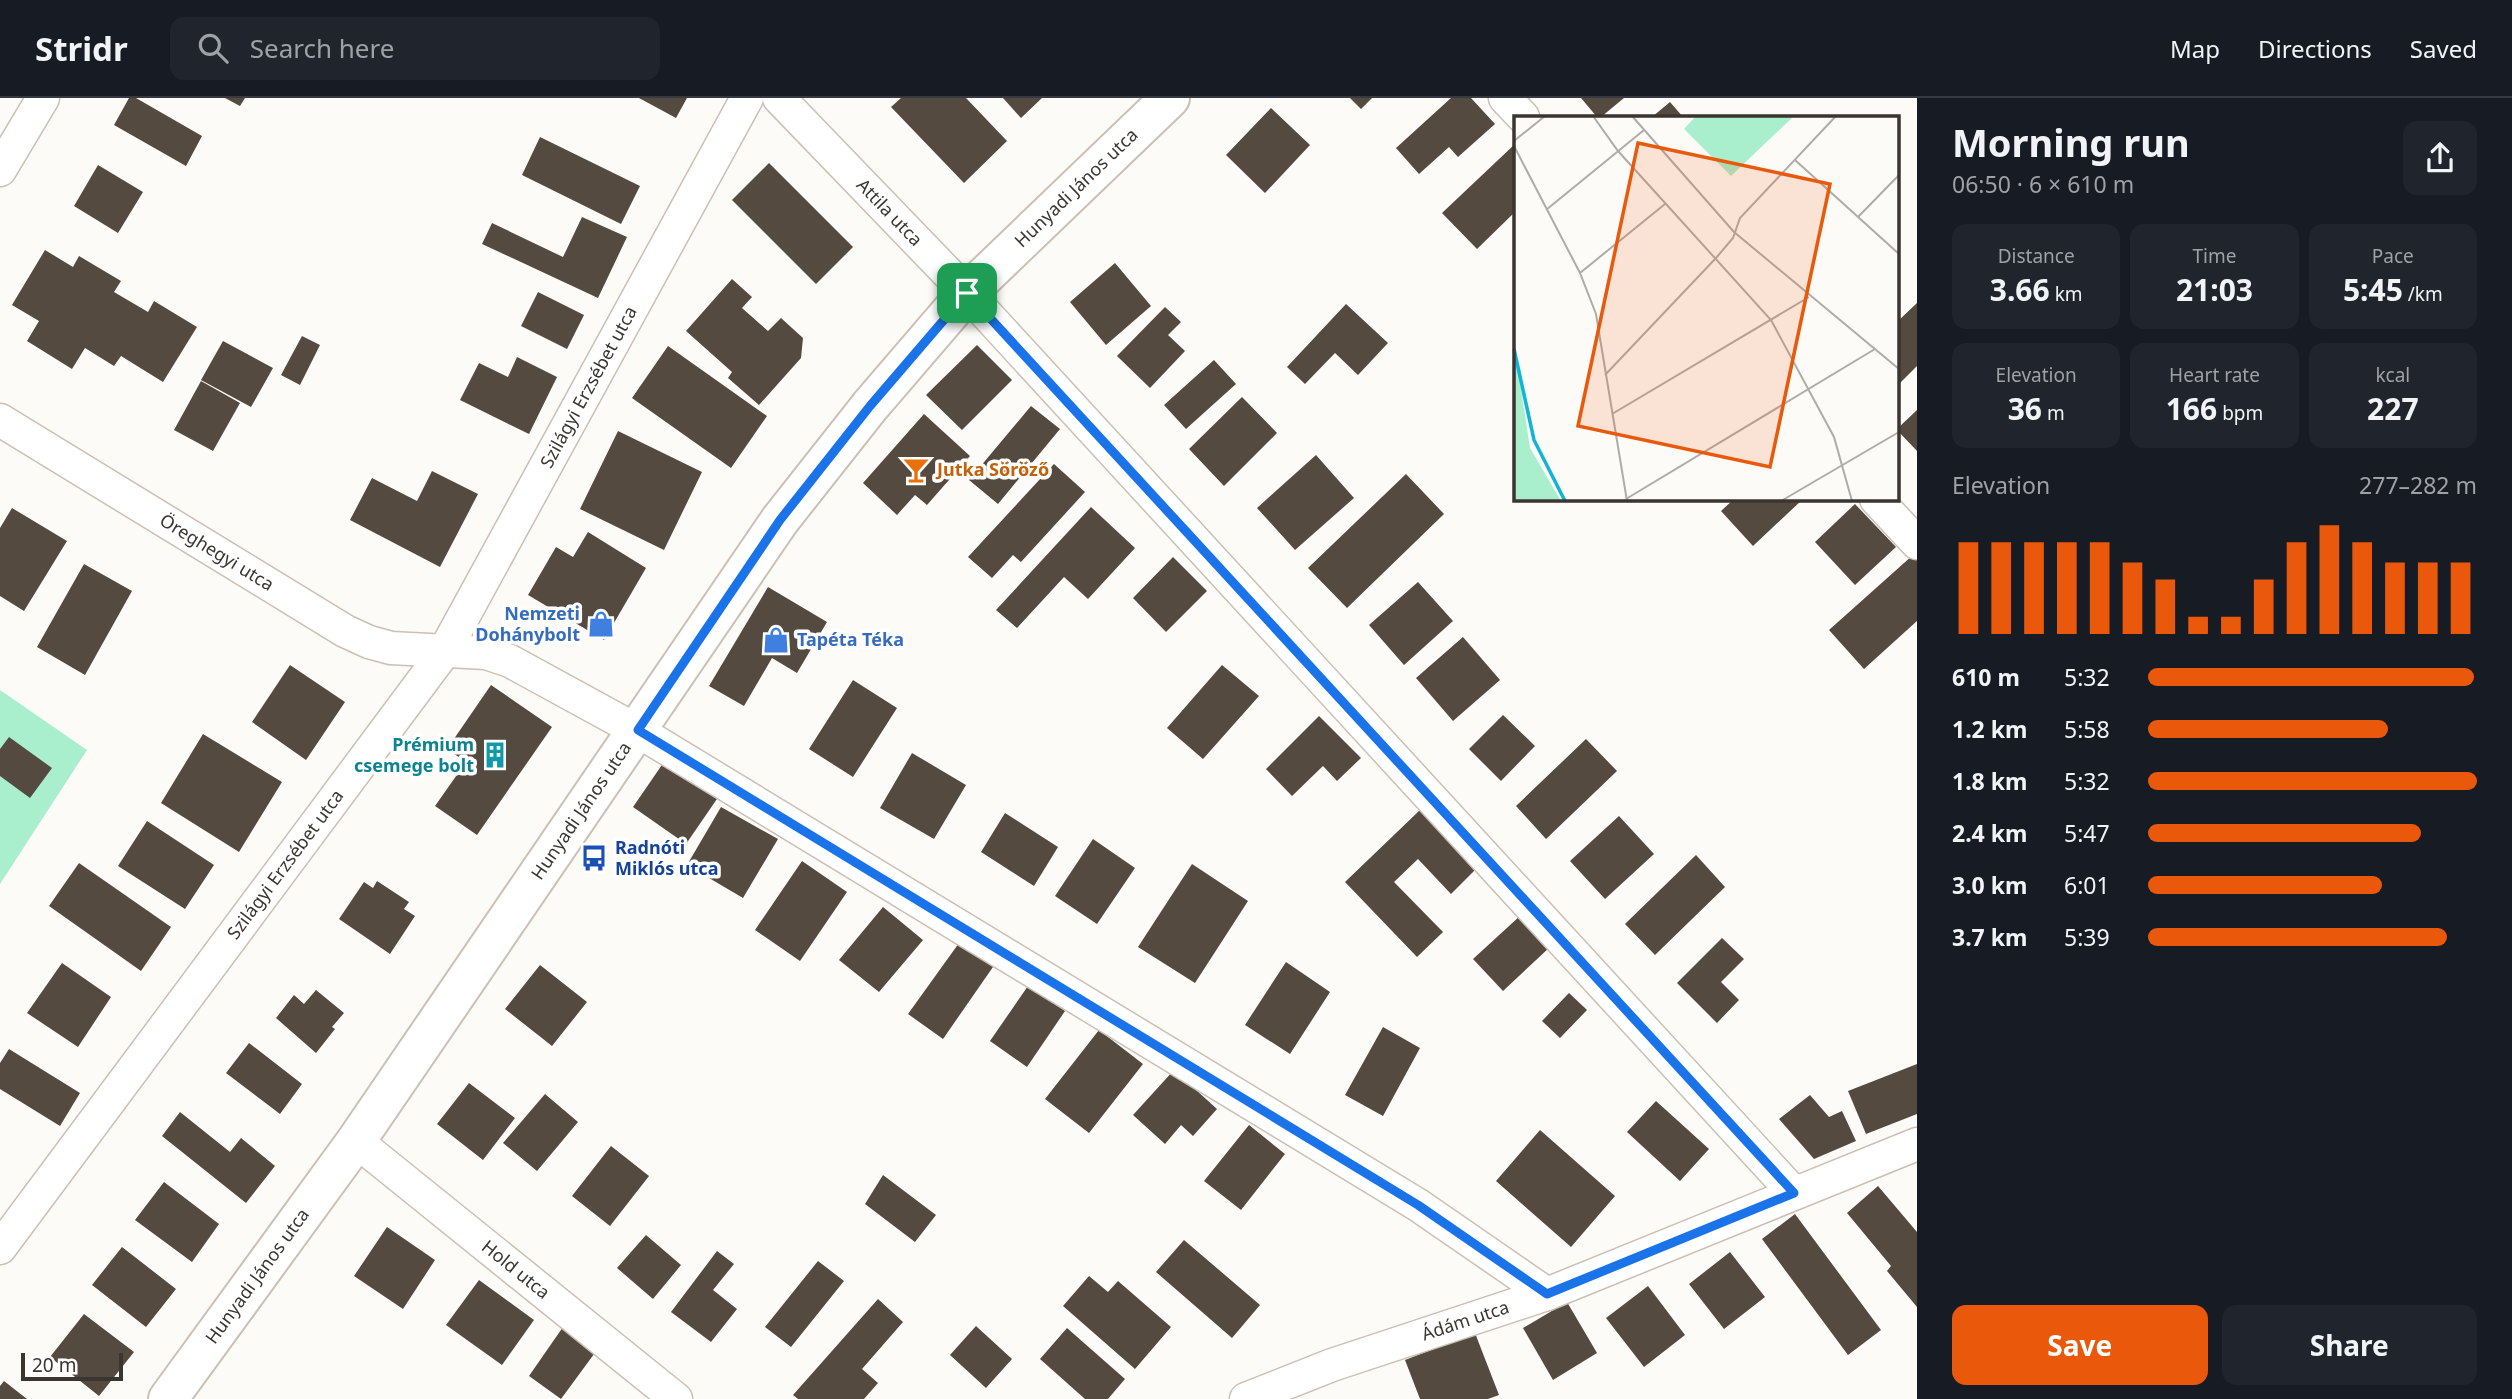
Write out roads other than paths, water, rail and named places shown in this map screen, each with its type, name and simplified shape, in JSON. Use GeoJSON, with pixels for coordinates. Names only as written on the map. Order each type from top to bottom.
{"type":"FeatureCollection","features":[{"type":"Feature","properties":{"kind":"street"},"geometry":{"type":"LineString","coordinates":[[0,170],[43,98]]}},
{"type":"Feature","properties":{"kind":"street","name":"Szilágyi Erzsébet utca"},"geometry":{"type":"LineString","coordinates":[[0,1248],[444,652],[747,98]]}},
{"type":"Feature","properties":{"kind":"street","name":"Attila utca"},"geometry":{"type":"LineString","coordinates":[[779,98],[967,293],[1794,1193]]}},
{"type":"Feature","properties":{"kind":"street","name":"Hunyadi János utca"},"geometry":{"type":"LineString","coordinates":[[168,1399],[356,1141],[780,520],[870,406],[967,293],[1170,98]]}},
{"type":"Feature","properties":{"kind":"street"},"geometry":{"type":"LineString","coordinates":[[1505,98],[1522,116]]}},
{"type":"Feature","properties":{"kind":"street","name":"Öreghegyi utca"},"geometry":{"type":"LineString","coordinates":[[0,420],[345,631],[391,648],[444,652]]}},
{"type":"Feature","properties":{"kind":"street"},"geometry":{"type":"LineString","coordinates":[[1877,500],[1917,543]]}},
{"type":"Feature","properties":{"kind":"street"},"geometry":{"type":"LineString","coordinates":[[444,652],[486,653],[510,661],[638,730],[1418,1205],[1547,1294]]}},
{"type":"Feature","properties":{"kind":"street","name":"Hold utca"},"geometry":{"type":"LineString","coordinates":[[356,1141],[676,1399]]}},
{"type":"Feature","properties":{"kind":"street","name":"Ádám utca"},"geometry":{"type":"LineString","coordinates":[[1246,1399],[1332,1365],[1547,1294],[1917,1144]]}},
{"type":"Feature","properties":{"kind":"place","name":"Jutka Söröző"},"geometry":{"type":"Point","coordinates":[916,470]}},
{"type":"Feature","properties":{"kind":"place","name":"Nemzeti Dohánybolt"},"geometry":{"type":"Point","coordinates":[601,624]}},
{"type":"Feature","properties":{"kind":"place","name":"Tapéta Téka"},"geometry":{"type":"Point","coordinates":[776,640]}},
{"type":"Feature","properties":{"kind":"place","name":"Prémium csemege bolt"},"geometry":{"type":"Point","coordinates":[495,755]}},
{"type":"Feature","properties":{"kind":"place","name":"Radnóti Miklós utca"},"geometry":{"type":"Point","coordinates":[594,858]}}]}
